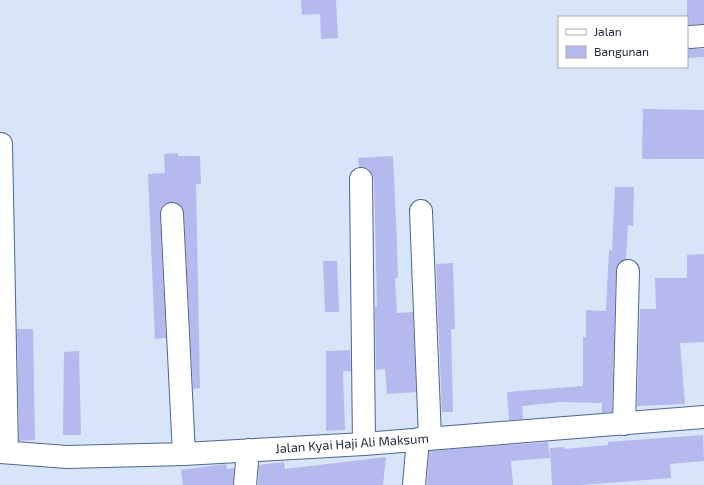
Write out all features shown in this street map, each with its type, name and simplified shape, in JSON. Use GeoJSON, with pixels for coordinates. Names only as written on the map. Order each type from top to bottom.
{"type":"FeatureCollection","features":[{"type":"Feature","properties":{"kind":"street"},"geometry":{"type":"LineString","coordinates":[[1,144],[4,452]]}},
{"type":"Feature","properties":{"kind":"street"},"geometry":{"type":"LineString","coordinates":[[361,179],[364,444]]}},
{"type":"Feature","properties":{"kind":"street"},"geometry":{"type":"LineString","coordinates":[[414,485],[424,438],[421,211]]}},
{"type":"Feature","properties":{"kind":"street"},"geometry":{"type":"LineString","coordinates":[[172,214],[184,454]]}},
{"type":"Feature","properties":{"kind":"street"},"geometry":{"type":"LineString","coordinates":[[624,424],[628,271]]}},
{"type":"Feature","properties":{"kind":"street","name":"Jalan Kyai Haji Ali Maksum"},"geometry":{"type":"LineString","coordinates":[[4,452],[67,457],[184,454],[364,444],[424,438],[704,417]]}},
{"type":"Feature","properties":{"kind":"street"},"geometry":{"type":"LineString","coordinates":[[245,485],[248,450]]}},
{"type":"Feature","properties":{"kind":"building"},"geometry":{"type":"Polygon","coordinates":[[[301,0],[336,0],[338,38],[321,39],[320,14],[302,15],[301,0]]]}},
{"type":"Feature","properties":{"kind":"building"},"geometry":{"type":"Polygon","coordinates":[[[687,0],[704,0],[704,24],[688,25],[687,0]]]}},
{"type":"Feature","properties":{"kind":"building"},"geometry":{"type":"Polygon","coordinates":[[[688,49],[704,49],[704,57],[688,58],[688,49]]]}},
{"type":"Feature","properties":{"kind":"building"},"geometry":{"type":"Polygon","coordinates":[[[643,109],[704,110],[704,159],[642,159],[643,109]]]}},
{"type":"Feature","properties":{"kind":"building"},"geometry":{"type":"Polygon","coordinates":[[[178,153],[178,156],[200,156],[201,184],[196,184],[200,388],[193,389],[184,213],[182,207],[177,203],[172,202],[165,204],[161,209],[160,214],[166,338],[155,339],[148,174],[165,173],[164,154],[178,153]]]}},
{"type":"Feature","properties":{"kind":"building"},"geometry":{"type":"Polygon","coordinates":[[[393,156],[398,278],[395,278],[397,313],[413,312],[416,392],[387,394],[385,369],[376,370],[375,307],[377,307],[374,179],[372,173],[367,168],[359,167],[358,158],[393,156]]]}},
{"type":"Feature","properties":{"kind":"building"},"geometry":{"type":"Polygon","coordinates":[[[615,187],[634,187],[633,226],[628,225],[626,259],[618,264],[616,271],[612,412],[602,413],[602,403],[560,402],[522,406],[523,419],[509,420],[507,392],[583,386],[583,337],[586,337],[586,310],[606,311],[609,250],[612,251],[615,187]]]}},
{"type":"Feature","properties":{"kind":"building"},"geometry":{"type":"Polygon","coordinates":[[[704,254],[704,342],[680,343],[685,404],[637,406],[640,309],[656,309],[655,278],[687,278],[687,255],[704,254]]]}},
{"type":"Feature","properties":{"kind":"building"},"geometry":{"type":"Polygon","coordinates":[[[323,261],[337,261],[339,312],[325,312],[323,261]]]}},
{"type":"Feature","properties":{"kind":"building"},"geometry":{"type":"Polygon","coordinates":[[[453,263],[455,329],[451,329],[453,412],[442,412],[436,264],[453,263]]]}},
{"type":"Feature","properties":{"kind":"building"},"geometry":{"type":"Polygon","coordinates":[[[17,329],[33,329],[35,440],[19,441],[17,329]]]}},
{"type":"Feature","properties":{"kind":"building"},"geometry":{"type":"Polygon","coordinates":[[[350,350],[351,371],[344,371],[343,373],[345,430],[326,431],[326,351],[350,350]]]}},
{"type":"Feature","properties":{"kind":"building"},"geometry":{"type":"Polygon","coordinates":[[[79,351],[81,435],[63,435],[64,352],[79,351]]]}},
{"type":"Feature","properties":{"kind":"building"},"geometry":{"type":"Polygon","coordinates":[[[703,435],[704,461],[670,464],[671,478],[581,485],[552,485],[550,448],[564,447],[564,449],[608,445],[608,442],[703,435]]]}},
{"type":"Feature","properties":{"kind":"building"},"geometry":{"type":"Polygon","coordinates":[[[548,442],[550,458],[511,461],[513,485],[427,485],[429,451],[548,442]]]}},
{"type":"Feature","properties":{"kind":"building"},"geometry":{"type":"Polygon","coordinates":[[[386,457],[383,485],[258,485],[259,465],[284,462],[285,469],[386,457]]]}},
{"type":"Feature","properties":{"kind":"building"},"geometry":{"type":"Polygon","coordinates":[[[226,464],[227,469],[234,468],[233,485],[183,485],[181,470],[226,464]]]}}]}
